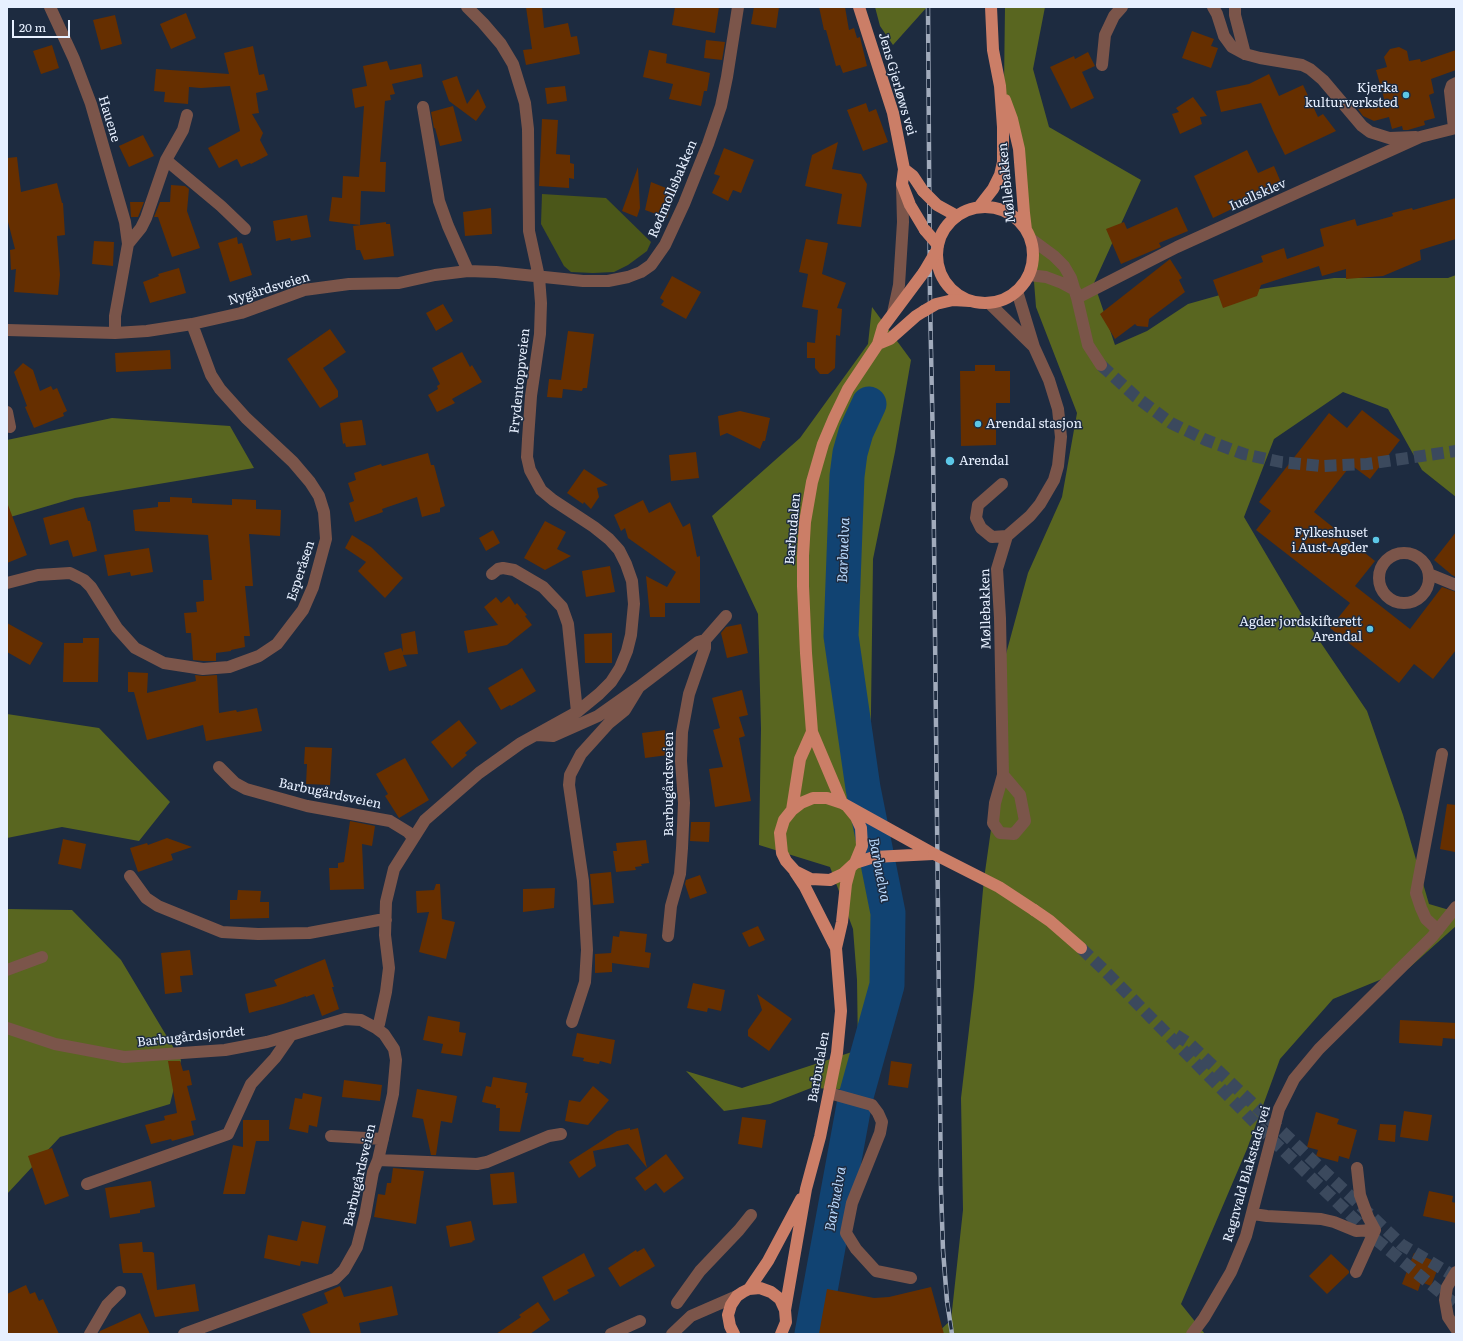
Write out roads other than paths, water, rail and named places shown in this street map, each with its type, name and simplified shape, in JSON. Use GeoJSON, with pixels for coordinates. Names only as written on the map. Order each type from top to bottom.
{"type":"FeatureCollection","features":[{"type":"Feature","properties":{"kind":"main road","name":"Jens Gjerløws vei"},"geometry":{"type":"LineString","coordinates":[[859,7],[893,113],[904,169],[902,184],[910,205],[937,247]]}},
{"type":"Feature","properties":{"kind":"main road","name":"Møllebakken"},"geometry":{"type":"LineString","coordinates":[[979,207],[993,189],[1000,175],[1003,162],[1003,127],[1000,86],[993,50],[991,7]]}},
{"type":"Feature","properties":{"kind":"main road","name":"Møllebakken"},"geometry":{"type":"LineString","coordinates":[[1000,86],[1012,119],[1019,149],[1024,213],[1029,235]]}},
{"type":"Feature","properties":{"kind":"main road"},"geometry":{"type":"LineString","coordinates":[[904,169],[913,176],[924,192],[937,205],[957,216]]}},
{"type":"Feature","properties":{"kind":"main road"},"geometry":{"type":"LineString","coordinates":[[979,207],[990,207],[1001,210],[1020,222],[1029,235],[1033,258],[1029,275],[1017,291],[1004,300],[989,303],[970,301],[953,292],[947,285],[938,268],[937,247],[948,224],[967,210],[979,207]]}},
{"type":"Feature","properties":{"kind":"main road","name":"Barbudalen"},"geometry":{"type":"LineString","coordinates":[[844,805],[812,732],[806,653],[803,556],[805,522],[812,482],[823,444],[834,418],[848,389],[878,344],[883,327],[924,272],[937,247]]}},
{"type":"Feature","properties":{"kind":"main road","name":"Barbudalen"},"geometry":{"type":"LineString","coordinates":[[878,344],[890,339],[916,316],[936,304],[952,300],[970,301]]}},
{"type":"Feature","properties":{"kind":"main road","name":"Barbudalen"},"geometry":{"type":"LineString","coordinates":[[792,810],[800,759],[812,732]]}},
{"type":"Feature","properties":{"kind":"main road"},"geometry":{"type":"LineString","coordinates":[[934,854],[874,857],[852,866],[843,874],[830,880],[811,879],[795,871],[786,861],[782,853],[780,833],[784,820],[792,810],[801,803],[813,798],[827,798],[844,805],[934,854],[999,887],[1050,921],[1081,948]]}},
{"type":"Feature","properties":{"kind":"main road"},"geometry":{"type":"LineString","coordinates":[[844,805],[856,817],[861,828],[862,846],[852,866]]}},
{"type":"Feature","properties":{"kind":"main road","name":"Barbudalen"},"geometry":{"type":"LineString","coordinates":[[780,1334],[786,1322],[785,1310],[806,1189],[820,1137],[837,1053],[841,1011],[836,948],[842,922],[846,884],[852,866]]}},
{"type":"Feature","properties":{"kind":"main road","name":"Barbudalen"},"geometry":{"type":"LineString","coordinates":[[795,871],[805,887],[836,948]]}},
{"type":"Feature","properties":{"kind":"main road","name":"Barbudalen"},"geometry":{"type":"LineString","coordinates":[[749,1289],[768,1261],[806,1189]]}},
{"type":"Feature","properties":{"kind":"main road"},"geometry":{"type":"LineString","coordinates":[[734,1334],[730,1326],[728,1315],[731,1305],[737,1296],[749,1289],[760,1288],[772,1292],[780,1299],[785,1310]]}},
{"type":"Feature","properties":{"kind":"street","name":"Hauene"},"geometry":{"type":"LineString","coordinates":[[50,7],[74,59],[90,104],[124,222],[128,244],[115,316],[115,333]]}},
{"type":"Feature","properties":{"kind":"street","name":"Frydentoppveien"},"geometry":{"type":"LineString","coordinates":[[466,7],[501,44],[513,64],[525,103],[528,129],[529,231],[539,277],[541,303],[540,334],[531,396],[528,439],[527,457],[530,470],[534,480],[541,490],[553,500],[594,527],[619,550],[632,581],[634,604],[631,635],[627,651],[620,668],[611,682],[577,712]]}},
{"type":"Feature","properties":{"kind":"street","name":"Rødmollsbakken"},"geometry":{"type":"LineString","coordinates":[[539,277],[583,281],[608,281],[628,277],[642,272],[657,258],[665,245],[684,204],[708,144],[721,106],[738,7]]}},
{"type":"Feature","properties":{"kind":"street"},"geometry":{"type":"LineString","coordinates":[[1102,65],[1105,35],[1114,16],[1122,7]]}},
{"type":"Feature","properties":{"kind":"street"},"geometry":{"type":"LineString","coordinates":[[1213,7],[1217,14],[1224,36],[1232,47],[1245,54],[1302,65],[1310,69],[1323,80],[1362,126],[1370,132],[1389,138],[1420,137]]}},
{"type":"Feature","properties":{"kind":"street"},"geometry":{"type":"LineString","coordinates":[[1236,7],[1235,15],[1245,54]]}},
{"type":"Feature","properties":{"kind":"street"},"geometry":{"type":"LineString","coordinates":[[1455,128],[1450,91],[1452,85],[1456,83]]}},
{"type":"Feature","properties":{"kind":"street"},"geometry":{"type":"LineString","coordinates":[[423,107],[439,201],[448,226],[468,271]]}},
{"type":"Feature","properties":{"kind":"street","name":"Hauene"},"geometry":{"type":"LineString","coordinates":[[128,244],[141,228],[146,218],[166,160],[183,130],[187,115]]}},
{"type":"Feature","properties":{"kind":"street","name":"Iuellsklev"},"geometry":{"type":"LineString","coordinates":[[1076,294],[1420,137],[1455,128]]}},
{"type":"Feature","properties":{"kind":"street"},"geometry":{"type":"LineString","coordinates":[[166,160],[221,206],[245,229]]}},
{"type":"Feature","properties":{"kind":"street"},"geometry":{"type":"LineString","coordinates":[[893,313],[899,285],[903,222],[902,184]]}},
{"type":"Feature","properties":{"kind":"street"},"geometry":{"type":"LineString","coordinates":[[1029,235],[1064,266],[1071,278],[1088,345],[1100,366]]}},
{"type":"Feature","properties":{"kind":"street","name":"Nygårdsveien"},"geometry":{"type":"LineString","coordinates":[[7,330],[115,333],[147,331],[192,324],[241,313],[304,290],[349,284],[399,283],[435,275],[468,271],[539,277]]}},
{"type":"Feature","properties":{"kind":"street"},"geometry":{"type":"LineString","coordinates":[[1029,275],[1046,277],[1062,282],[1076,294]]}},
{"type":"Feature","properties":{"kind":"street"},"geometry":{"type":"LineString","coordinates":[[1002,484],[978,505],[976,518],[981,528],[992,537],[1007,536],[1030,516],[1040,504],[1054,480],[1058,466],[1061,437],[1058,410],[1049,380],[1034,347],[1017,291]]}},
{"type":"Feature","properties":{"kind":"street"},"geometry":{"type":"LineString","coordinates":[[989,303],[1034,347]]}},
{"type":"Feature","properties":{"kind":"street","name":"Esperåsen"},"geometry":{"type":"LineString","coordinates":[[7,583],[38,575],[70,573],[84,580],[92,587],[117,628],[134,648],[164,662],[203,669],[229,667],[259,656],[277,644],[303,610],[313,586],[326,539],[324,512],[319,496],[310,482],[293,462],[246,418],[220,389],[211,375],[192,324]]}},
{"type":"Feature","properties":{"kind":"street"},"geometry":{"type":"LineString","coordinates":[[7,412],[10,427]]}},
{"type":"Feature","properties":{"kind":"street","name":"Møllebakken"},"geometry":{"type":"LineString","coordinates":[[1003,775],[1000,618],[997,569],[1007,536]]}},
{"type":"Feature","properties":{"kind":"street"},"geometry":{"type":"LineString","coordinates":[[1429,574],[1429,582],[1424,593],[1414,601],[1406,603],[1397,602],[1390,598],[1384,592],[1380,584],[1381,569],[1386,562],[1392,557],[1407,553],[1421,560],[1426,566],[1429,574],[1456,585]]}},
{"type":"Feature","properties":{"kind":"street"},"geometry":{"type":"LineString","coordinates":[[376,1028],[379,1024],[385,998],[389,968],[385,935],[386,902],[394,869],[413,838],[425,820],[479,773],[521,744],[577,712],[568,624],[562,607],[543,588],[514,570],[503,568],[498,569],[492,574]]}},
{"type":"Feature","properties":{"kind":"street"},"geometry":{"type":"LineString","coordinates":[[536,735],[553,736],[598,716],[639,688],[698,642],[706,640],[726,616]]}},
{"type":"Feature","properties":{"kind":"street","name":"Barbugårdsveien"},"geometry":{"type":"LineString","coordinates":[[668,936],[671,906],[680,874],[682,848],[684,803],[681,760],[682,732],[689,694],[705,648],[706,640]]}},
{"type":"Feature","properties":{"kind":"street"},"geometry":{"type":"LineString","coordinates":[[572,1022],[585,982],[587,950],[583,881],[569,785],[570,775],[581,754],[609,723],[624,710],[639,688]]}},
{"type":"Feature","properties":{"kind":"street"},"geometry":{"type":"LineString","coordinates":[[1438,930],[1426,919],[1416,893],[1442,754]]}},
{"type":"Feature","properties":{"kind":"street","name":"Barbugårdsveien"},"geometry":{"type":"LineString","coordinates":[[219,767],[235,783],[246,789],[307,806],[390,821],[408,832],[413,838]]}},
{"type":"Feature","properties":{"kind":"street"},"geometry":{"type":"LineString","coordinates":[[130,876],[146,898],[158,906],[222,932],[258,934],[309,933],[386,920]]}},
{"type":"Feature","properties":{"kind":"street","name":"Ragnvald Blakstads vei"},"geometry":{"type":"LineString","coordinates":[[1192,1334],[1204,1318],[1231,1272],[1246,1236],[1253,1214],[1279,1109],[1294,1079],[1319,1049],[1432,937],[1456,907]]}},
{"type":"Feature","properties":{"kind":"street"},"geometry":{"type":"LineString","coordinates":[[7,970],[42,957]]}},
{"type":"Feature","properties":{"kind":"street","name":"Barbugårdsjordet"},"geometry":{"type":"LineString","coordinates":[[7,1028],[55,1044],[124,1057],[225,1050],[267,1042],[344,1019],[361,1020],[376,1028]]}},
{"type":"Feature","properties":{"kind":"street","name":"Barbugårdsveien"},"geometry":{"type":"LineString","coordinates":[[184,1334],[335,1279],[344,1270],[357,1247],[365,1216],[373,1172],[378,1160],[393,1094],[396,1060],[394,1048],[384,1034],[376,1028]]}},
{"type":"Feature","properties":{"kind":"street"},"geometry":{"type":"LineString","coordinates":[[87,1184],[228,1134],[251,1084],[275,1058],[291,1035]]}},
{"type":"Feature","properties":{"kind":"street"},"geometry":{"type":"LineString","coordinates":[[829,1093],[872,1105],[882,1122],[880,1133],[852,1203],[846,1233],[856,1250],[876,1271],[910,1278]]}},
{"type":"Feature","properties":{"kind":"street"},"geometry":{"type":"LineString","coordinates":[[378,1160],[476,1164],[488,1162],[549,1136],[561,1134]]}},
{"type":"Feature","properties":{"kind":"street"},"geometry":{"type":"LineString","coordinates":[[331,1136],[383,1139]]}},
{"type":"Feature","properties":{"kind":"street"},"geometry":{"type":"LineString","coordinates":[[1357,1168],[1360,1195],[1368,1217],[1375,1230]]}},
{"type":"Feature","properties":{"kind":"street"},"geometry":{"type":"LineString","coordinates":[[1253,1214],[1322,1219],[1356,1231],[1375,1230]]}},
{"type":"Feature","properties":{"kind":"street"},"geometry":{"type":"LineString","coordinates":[[677,1303],[700,1271],[739,1230],[751,1215]]}},
{"type":"Feature","properties":{"kind":"street"},"geometry":{"type":"LineString","coordinates":[[1356,1272],[1375,1230]]}},
{"type":"Feature","properties":{"kind":"street"},"geometry":{"type":"LineString","coordinates":[[1456,1272],[1446,1287],[1445,1300],[1448,1317],[1456,1329]]}},
{"type":"Feature","properties":{"kind":"street"},"geometry":{"type":"LineString","coordinates":[[90,1334],[107,1305],[120,1292]]}},
{"type":"Feature","properties":{"kind":"street"},"geometry":{"type":"LineString","coordinates":[[672,1334],[691,1316],[737,1296]]}},
{"type":"Feature","properties":{"kind":"street"},"geometry":{"type":"LineString","coordinates":[[611,1334],[640,1321]]}},
{"type":"Feature","properties":{"kind":"waterway","name":"Barbuelva"},"geometry":{"type":"LineString","coordinates":[[812,1334],[855,1100],[887,985],[888,913],[863,788],[841,636],[847,476],[850,453],[856,432],[869,404]]}},
{"type":"Feature","properties":{"kind":"tunnel"},"geometry":{"type":"LineString","coordinates":[[1101,365],[1136,397],[1171,423],[1206,440],[1244,454],[1281,462],[1322,466],[1367,464],[1456,451]]}},
{"type":"Feature","properties":{"kind":"tunnel"},"geometry":{"type":"LineString","coordinates":[[1081,948],[1263,1131],[1374,1238],[1456,1305]]}},
{"type":"Feature","properties":{"kind":"tunnel"},"geometry":{"type":"LineString","coordinates":[[1176,1035],[1190,1044],[1402,1245],[1456,1277]]}},
{"type":"Feature","properties":{"kind":"railway"},"geometry":{"type":"LineString","coordinates":[[928,7],[930,300],[941,1190],[943,1250],[947,1301],[952,1334]]}},
{"type":"Feature","properties":{"kind":"place","name":"Kjerka kulturverksted"},"geometry":{"type":"Point","coordinates":[1406,95]}},
{"type":"Feature","properties":{"kind":"place","name":"Arendal stasjon"},"geometry":{"type":"Point","coordinates":[978,424]}},
{"type":"Feature","properties":{"kind":"place","name":"Arendal"},"geometry":{"type":"Point","coordinates":[950,461]}},
{"type":"Feature","properties":{"kind":"place","name":"Fylkeshuset i Aust-Agder"},"geometry":{"type":"Point","coordinates":[1376,540]}},
{"type":"Feature","properties":{"kind":"place","name":"Agder jordskifterett Arendal"},"geometry":{"type":"Point","coordinates":[1370,629]}}]}
